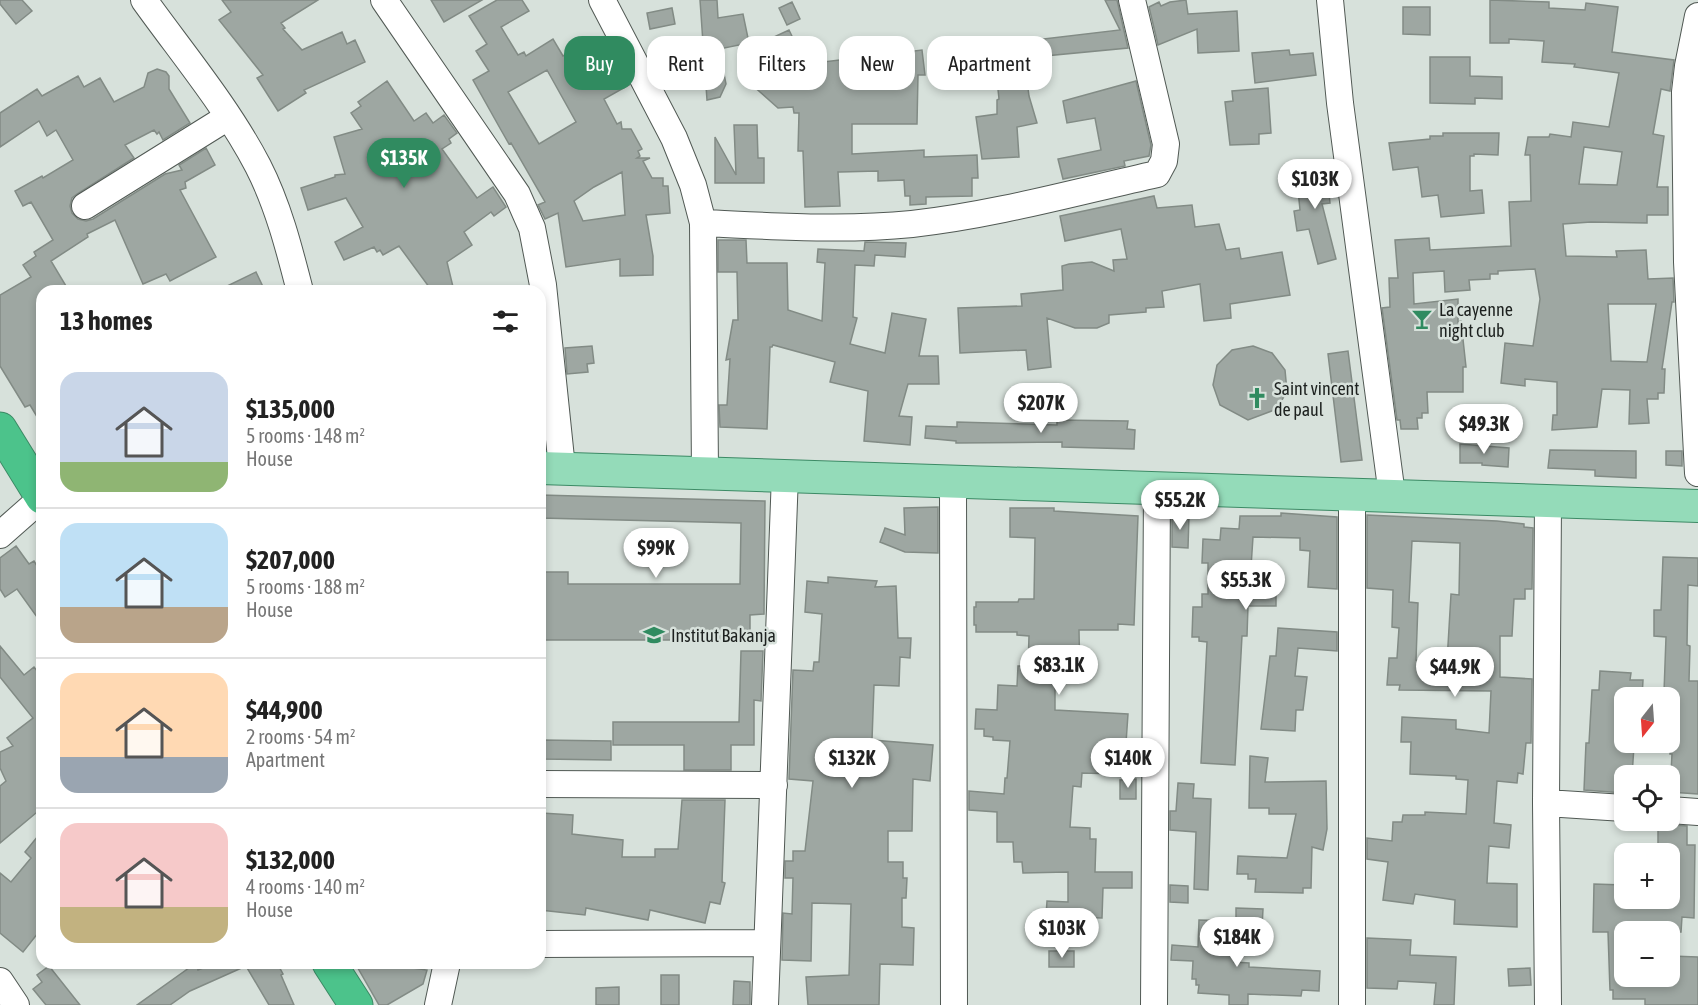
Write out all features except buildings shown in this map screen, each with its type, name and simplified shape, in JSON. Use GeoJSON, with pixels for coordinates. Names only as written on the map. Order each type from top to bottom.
{"type":"FeatureCollection","features":[{"type":"Feature","properties":{"kind":"highway"},"geometry":{"type":"LineString","coordinates":[[0,429],[36,487]]}},
{"type":"Feature","properties":{"kind":"highway"},"geometry":{"type":"LineString","coordinates":[[334,969],[356,1005]]}},
{"type":"Feature","properties":{"kind":"main road"},"geometry":{"type":"LineString","coordinates":[[551,468],[1698,506]]}},
{"type":"Feature","properties":{"kind":"street"},"geometry":{"type":"LineString","coordinates":[[144,0],[228,117],[257,165],[275,203],[298,285]]}},
{"type":"Feature","properties":{"kind":"street"},"geometry":{"type":"LineString","coordinates":[[384,0],[517,194],[532,228],[543,285]]}},
{"type":"Feature","properties":{"kind":"street"},"geometry":{"type":"LineString","coordinates":[[602,0],[674,138],[693,185],[703,223],[705,473]]}},
{"type":"Feature","properties":{"kind":"street"},"geometry":{"type":"LineString","coordinates":[[703,223],[857,228],[913,224],[1016,206],[1156,174],[1164,161],[1166,144],[1132,0]]}},
{"type":"Feature","properties":{"kind":"street"},"geometry":{"type":"LineString","coordinates":[[1330,0],[1340,103],[1392,495]]}},
{"type":"Feature","properties":{"kind":"street"},"geometry":{"type":"LineString","coordinates":[[1698,16],[1688,66],[1692,92],[1687,262],[1698,474]]}},
{"type":"Feature","properties":{"kind":"street"},"geometry":{"type":"LineString","coordinates":[[85,206],[228,117]]}},
{"type":"Feature","properties":{"kind":"street"},"geometry":{"type":"LineString","coordinates":[[546,354],[551,468]]}},
{"type":"Feature","properties":{"kind":"street"},"geometry":{"type":"LineString","coordinates":[[765,1005],[785,475]]}},
{"type":"Feature","properties":{"kind":"street"},"geometry":{"type":"LineString","coordinates":[[953,482],[954,1005]]}},
{"type":"Feature","properties":{"kind":"street"},"geometry":{"type":"LineString","coordinates":[[1154,1005],[1156,488]]}},
{"type":"Feature","properties":{"kind":"street"},"geometry":{"type":"LineString","coordinates":[[1352,494],[1352,1005]]}},
{"type":"Feature","properties":{"kind":"street"},"geometry":{"type":"LineString","coordinates":[[1548,501],[1546,803],[1548,1005]]}},
{"type":"Feature","properties":{"kind":"street"},"geometry":{"type":"LineString","coordinates":[[0,535],[36,502]]}},
{"type":"Feature","properties":{"kind":"street"},"geometry":{"type":"LineString","coordinates":[[546,784],[774,785]]}},
{"type":"Feature","properties":{"kind":"street"},"geometry":{"type":"LineString","coordinates":[[1546,803],[1614,807]]}},
{"type":"Feature","properties":{"kind":"street"},"geometry":{"type":"LineString","coordinates":[[1680,811],[1698,812]]}},
{"type":"Feature","properties":{"kind":"street"},"geometry":{"type":"LineString","coordinates":[[546,944],[767,943]]}},
{"type":"Feature","properties":{"kind":"street"},"geometry":{"type":"LineString","coordinates":[[438,1005],[446,969]]}},
{"type":"Feature","properties":{"kind":"street"},"geometry":{"type":"LineString","coordinates":[[0,981],[16,1005]]}},
{"type":"Feature","properties":{"kind":"place","name":"La cayenne night club"},"geometry":{"type":"Point","coordinates":[1422,319]}},
{"type":"Feature","properties":{"kind":"place","name":"Saint vincent de paul"},"geometry":{"type":"Point","coordinates":[1257,398]}},
{"type":"Feature","properties":{"kind":"place","name":"Institut Bakanja"},"geometry":{"type":"Point","coordinates":[654,635]}}]}
